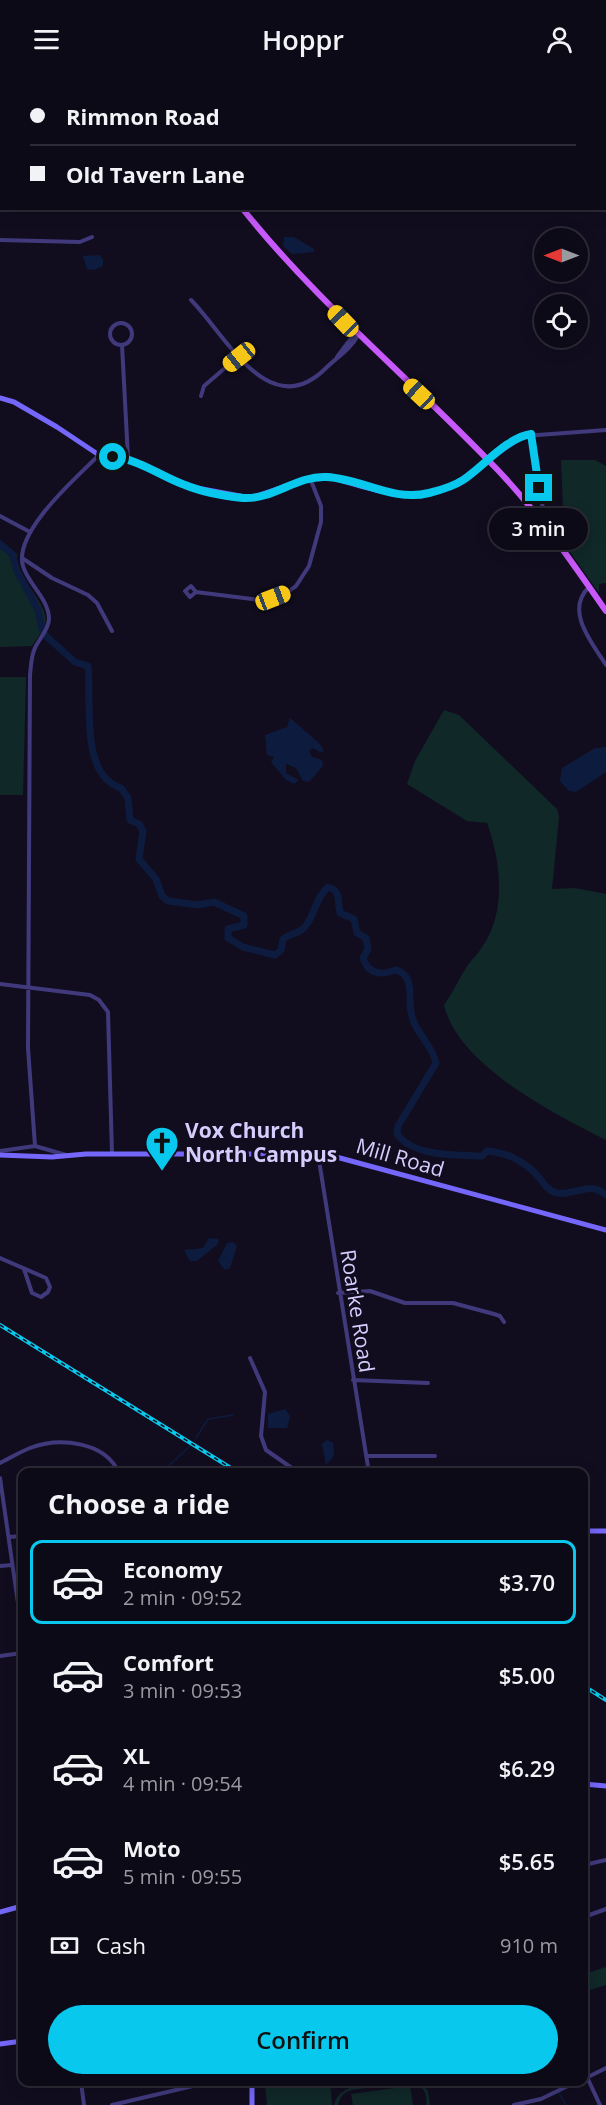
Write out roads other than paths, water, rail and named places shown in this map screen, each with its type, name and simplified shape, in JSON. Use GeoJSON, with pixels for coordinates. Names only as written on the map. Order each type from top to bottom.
{"type":"FeatureCollection","features":[{"type":"Feature","properties":{"kind":"main road"},"geometry":{"type":"LineString","coordinates":[[244,210],[292,267],[358,335],[489,460],[541,519],[606,611]]}},
{"type":"Feature","properties":{"kind":"street"},"geometry":{"type":"LineString","coordinates":[[0,240],[80,242],[92,237]]}},
{"type":"Feature","properties":{"kind":"street"},"geometry":{"type":"LineString","coordinates":[[191,300],[258,376],[283,387],[311,380],[358,335]]}},
{"type":"Feature","properties":{"kind":"street"},"geometry":{"type":"LineString","coordinates":[[120,323],[128,325],[132,333],[129,342],[122,345],[114,342],[110,335],[112,328],[120,323]]}},
{"type":"Feature","properties":{"kind":"street"},"geometry":{"type":"LineString","coordinates":[[122,345],[128,458]]}},
{"type":"Feature","properties":{"kind":"street"},"geometry":{"type":"LineString","coordinates":[[201,396],[204,386],[239,357]]}},
{"type":"Feature","properties":{"kind":"street"},"geometry":{"type":"LineString","coordinates":[[0,398],[14,402],[99,455],[128,458],[186,486],[240,498],[261,496],[310,478],[329,477],[387,494],[417,495],[461,481],[517,439],[531,434],[606,430]]}},
{"type":"Feature","properties":{"kind":"street"},"geometry":{"type":"LineString","coordinates":[[531,434],[543,513],[541,519]]}},
{"type":"Feature","properties":{"kind":"street"},"geometry":{"type":"LineString","coordinates":[[35,1146],[29,1067],[30,675],[33,653],[50,621],[47,608],[23,568],[21,558],[30,532],[45,510],[99,455]]}},
{"type":"Feature","properties":{"kind":"street"},"geometry":{"type":"LineString","coordinates":[[196,592],[260,600],[285,594],[296,585],[309,566],[321,522],[321,506],[310,478]]}},
{"type":"Feature","properties":{"kind":"street"},"geometry":{"type":"LineString","coordinates":[[0,516],[30,532]]}},
{"type":"Feature","properties":{"kind":"street"},"geometry":{"type":"LineString","coordinates":[[21,558],[51,578],[88,595],[97,603],[112,631]]}},
{"type":"Feature","properties":{"kind":"street"},"geometry":{"type":"LineString","coordinates":[[589,587],[583,595],[580,621],[586,636],[606,665]]}},
{"type":"Feature","properties":{"kind":"street"},"geometry":{"type":"LineString","coordinates":[[0,984],[90,995],[99,1000],[108,1012],[112,1154]]}},
{"type":"Feature","properties":{"kind":"street"},"geometry":{"type":"LineString","coordinates":[[0,1153],[35,1146],[66,1156]]}},
{"type":"Feature","properties":{"kind":"street","name":"Mill Road"},"geometry":{"type":"LineString","coordinates":[[0,1153],[66,1156],[318,1154],[606,1230]]}},
{"type":"Feature","properties":{"kind":"street","name":"Roarke Road"},"geometry":{"type":"LineString","coordinates":[[318,1154],[338,1293],[368,1468]]}},
{"type":"Feature","properties":{"kind":"street"},"geometry":{"type":"LineString","coordinates":[[0,1258],[46,1278],[50,1287],[48,1292],[41,1297],[32,1293],[24,1269]]}},
{"type":"Feature","properties":{"kind":"street"},"geometry":{"type":"LineString","coordinates":[[338,1293],[370,1291],[405,1303],[453,1303],[500,1316],[504,1323]]}},
{"type":"Feature","properties":{"kind":"street"},"geometry":{"type":"LineString","coordinates":[[250,1358],[265,1392],[261,1436],[266,1450],[292,1468]]}},
{"type":"Feature","properties":{"kind":"street"},"geometry":{"type":"LineString","coordinates":[[353,1380],[428,1383]]}},
{"type":"Feature","properties":{"kind":"street"},"geometry":{"type":"LineString","coordinates":[[0,1463],[43,1444],[74,1443],[92,1447],[106,1456],[115,1468]]}},
{"type":"Feature","properties":{"kind":"street"},"geometry":{"type":"LineString","coordinates":[[366,1456],[435,1456]]}},
{"type":"Feature","properties":{"kind":"street"},"geometry":{"type":"LineString","coordinates":[[0,1478],[2,1505],[18,1598]]}},
{"type":"Feature","properties":{"kind":"street"},"geometry":{"type":"LineString","coordinates":[[588,1531],[606,1531]]}},
{"type":"Feature","properties":{"kind":"street"},"geometry":{"type":"LineString","coordinates":[[9,1537],[18,1536]]}},
{"type":"Feature","properties":{"kind":"street"},"geometry":{"type":"LineString","coordinates":[[0,1566],[12,1565]]}},
{"type":"Feature","properties":{"kind":"street"},"geometry":{"type":"LineString","coordinates":[[0,1656],[18,1654]]}},
{"type":"Feature","properties":{"kind":"street"},"geometry":{"type":"LineString","coordinates":[[588,1784],[606,1786]]}},
{"type":"Feature","properties":{"kind":"street"},"geometry":{"type":"LineString","coordinates":[[588,1864],[606,1860]]}},
{"type":"Feature","properties":{"kind":"street"},"geometry":{"type":"LineString","coordinates":[[0,1911],[18,1907]]}},
{"type":"Feature","properties":{"kind":"street"},"geometry":{"type":"LineString","coordinates":[[588,1916],[606,1909]]}},
{"type":"Feature","properties":{"kind":"street"},"geometry":{"type":"LineString","coordinates":[[0,2044],[18,2042]]}},
{"type":"Feature","properties":{"kind":"street"},"geometry":{"type":"LineString","coordinates":[[588,2077],[606,2068]]}},
{"type":"Feature","properties":{"kind":"street"},"geometry":{"type":"LineString","coordinates":[[588,2083],[600,2105]]}},
{"type":"Feature","properties":{"kind":"street"},"geometry":{"type":"LineString","coordinates":[[82,2086],[84,2105]]}},
{"type":"Feature","properties":{"kind":"street"},"geometry":{"type":"LineString","coordinates":[[112,2105],[193,2086]]}},
{"type":"Feature","properties":{"kind":"street"},"geometry":{"type":"LineString","coordinates":[[252,2086],[252,2105]]}},
{"type":"Feature","properties":{"kind":"street"},"geometry":{"type":"LineString","coordinates":[[514,2105],[541,2099],[568,2086]]}},
{"type":"Feature","properties":{"kind":"water"},"geometry":{"type":"Polygon","coordinates":[[[284,237],[294,237],[314,249],[314,252],[292,254],[283,246],[284,237]]]}},
{"type":"Feature","properties":{"kind":"water"},"geometry":{"type":"Polygon","coordinates":[[[99,255],[103,259],[103,266],[94,270],[87,269],[83,256],[99,255]]]}},
{"type":"Feature","properties":{"kind":"water"},"geometry":{"type":"Polygon","coordinates":[[[290,718],[320,744],[324,751],[320,752],[313,748],[309,751],[312,757],[322,760],[323,766],[309,782],[303,781],[296,768],[286,764],[286,773],[299,780],[294,784],[286,780],[271,762],[274,757],[267,755],[265,735],[287,727],[290,718]]]}},
{"type":"Feature","properties":{"kind":"water"},"geometry":{"type":"Polygon","coordinates":[[[606,747],[606,772],[576,792],[569,791],[560,781],[562,768],[595,748],[606,747]]]}},
{"type":"Feature","properties":{"kind":"water"},"geometry":{"type":"Polygon","coordinates":[[[209,1238],[219,1239],[218,1244],[197,1261],[190,1261],[184,1250],[203,1248],[209,1238]]]}},
{"type":"Feature","properties":{"kind":"water"},"geometry":{"type":"Polygon","coordinates":[[[233,1242],[237,1246],[230,1268],[225,1270],[218,1261],[227,1243],[233,1242]]]}},
{"type":"Feature","properties":{"kind":"water"},"geometry":{"type":"Polygon","coordinates":[[[285,1409],[290,1416],[287,1428],[268,1428],[268,1414],[285,1409]]]}},
{"type":"Feature","properties":{"kind":"water"},"geometry":{"type":"Polygon","coordinates":[[[327,1440],[333,1443],[334,1456],[326,1465],[322,1444],[327,1440]]]}},
{"type":"Feature","properties":{"kind":"waterway"},"geometry":{"type":"LineString","coordinates":[[0,544],[12,554],[17,571],[38,610],[42,629],[47,637],[75,662],[88,666],[90,735],[93,753],[99,768],[108,780],[121,788],[128,798],[130,820],[139,824],[143,831],[139,859],[156,879],[162,896],[168,901],[198,905],[214,902],[244,916],[244,925],[228,929],[228,938],[243,947],[275,955],[281,950],[283,939],[302,930],[308,923],[324,891],[328,887],[335,891],[340,913],[354,919],[357,933],[366,938],[368,949],[363,958],[368,968],[381,973],[396,970],[406,977],[410,987],[413,1019],[436,1063],[398,1126],[397,1134],[404,1142],[425,1151],[448,1155],[482,1156],[487,1151],[500,1153],[517,1159],[527,1166],[553,1192],[564,1193],[594,1189],[606,1195]]}},
{"type":"Feature","properties":{"kind":"waterway"},"geometry":{"type":"LineString","coordinates":[[196,1438],[208,1419],[233,1415]]}},
{"type":"Feature","properties":{"kind":"waterway"},"geometry":{"type":"LineString","coordinates":[[166,1468],[191,1445]]}},
{"type":"Feature","properties":{"kind":"waterway"},"geometry":{"type":"LineString","coordinates":[[559,2093],[566,2105]]}},
{"type":"Feature","properties":{"kind":"railway"},"geometry":{"type":"LineString","coordinates":[[0,1325],[231,1468]]}},
{"type":"Feature","properties":{"kind":"railway"},"geometry":{"type":"LineString","coordinates":[[588,1689],[606,1700]]}},
{"type":"Feature","properties":{"kind":"place","name":"Vox Church North Campus"},"geometry":{"type":"Point","coordinates":[162,1172]}}]}
